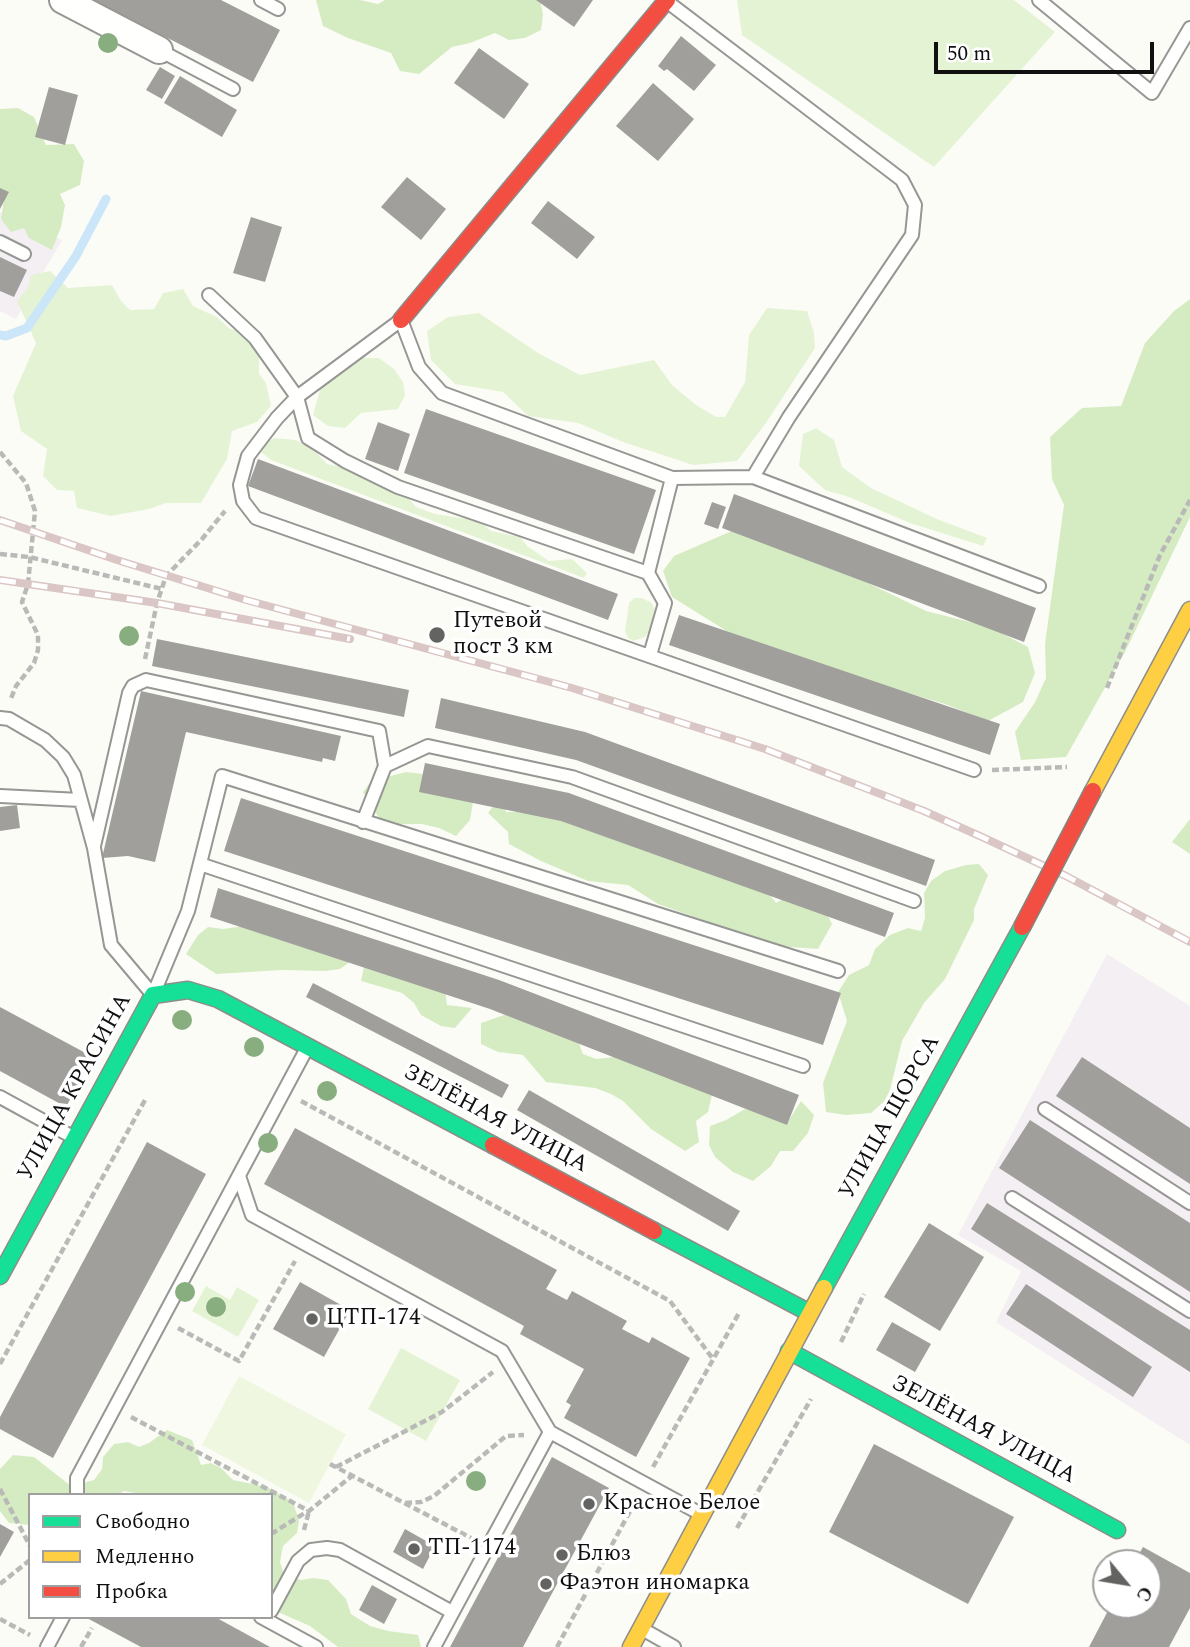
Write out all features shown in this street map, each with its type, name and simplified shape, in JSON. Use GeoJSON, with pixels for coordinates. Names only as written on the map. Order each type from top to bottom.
{"type":"FeatureCollection","features":[{"type":"Feature","properties":{"kind":"street"},"geometry":{"type":"LineString","coordinates":[[63,0],[159,50]]}},
{"type":"Feature","properties":{"kind":"street"},"geometry":{"type":"LineString","coordinates":[[401,320],[666,0]]}},
{"type":"Feature","properties":{"kind":"street","name":"УЛИЦА ЩОРСА"},"geometry":{"type":"LineString","coordinates":[[631,1647],[789,1351],[1022,927],[1190,610]]}},
{"type":"Feature","properties":{"kind":"street","name":"ЗЕЛЁНАЯ УЛИЦА"},"geometry":{"type":"LineString","coordinates":[[153,995],[188,990],[218,999],[810,1313]]}},
{"type":"Feature","properties":{"kind":"street","name":"УЛИЦА КРАСИНА"},"geometry":{"type":"LineString","coordinates":[[0,1276],[153,995]]}},
{"type":"Feature","properties":{"kind":"street","name":"ЗЕЛЁНАЯ УЛИЦА"},"geometry":{"type":"LineString","coordinates":[[789,1351],[1117,1530]]}},
{"type":"Feature","properties":{"kind":"lane"},"geometry":{"type":"LineString","coordinates":[[261,0],[278,9]]}},
{"type":"Feature","properties":{"kind":"lane"},"geometry":{"type":"LineString","coordinates":[[666,0],[902,180],[915,205],[912,235],[789,417],[753,477]]}},
{"type":"Feature","properties":{"kind":"lane"},"geometry":{"type":"LineString","coordinates":[[1039,0],[1152,93],[1190,28]]}},
{"type":"Feature","properties":{"kind":"lane"},"geometry":{"type":"LineString","coordinates":[[159,50],[233,89]]}},
{"type":"Feature","properties":{"kind":"lane"},"geometry":{"type":"LineString","coordinates":[[0,242],[24,254]]}},
{"type":"Feature","properties":{"kind":"lane"},"geometry":{"type":"LineString","coordinates":[[209,295],[255,338],[297,397],[308,438],[345,461],[398,487],[648,573],[665,603],[650,655]]}},
{"type":"Feature","properties":{"kind":"lane"},"geometry":{"type":"LineString","coordinates":[[974,769],[256,517],[243,501],[240,485],[248,456],[297,397],[401,320],[419,367],[442,393],[672,478],[753,477],[1039,586]]}},
{"type":"Feature","properties":{"kind":"lane"},"geometry":{"type":"LineString","coordinates":[[648,573],[672,478]]}},
{"type":"Feature","properties":{"kind":"lane"},"geometry":{"type":"LineString","coordinates":[[94,848],[129,693],[140,682],[152,680],[379,730],[385,766],[363,822]]}},
{"type":"Feature","properties":{"kind":"lane"},"geometry":{"type":"LineString","coordinates":[[4,718],[45,740],[63,757],[74,775],[94,848],[111,945],[153,995],[188,911],[222,776],[838,971]]}},
{"type":"Feature","properties":{"kind":"lane"},"geometry":{"type":"LineString","coordinates":[[385,766],[428,746],[572,777],[914,901]]}},
{"type":"Feature","properties":{"kind":"lane"},"geometry":{"type":"LineString","coordinates":[[0,796],[80,800]]}},
{"type":"Feature","properties":{"kind":"lane"},"geometry":{"type":"LineString","coordinates":[[200,864],[803,1066]]}},
{"type":"Feature","properties":{"kind":"lane"},"geometry":{"type":"LineString","coordinates":[[77,1493],[77,1478],[308,1047]]}},
{"type":"Feature","properties":{"kind":"lane"},"geometry":{"type":"LineString","coordinates":[[0,1097],[74,1138]]}},
{"type":"Feature","properties":{"kind":"lane"},"geometry":{"type":"LineString","coordinates":[[1045,1109],[1190,1203]]}},
{"type":"Feature","properties":{"kind":"lane"},"geometry":{"type":"LineString","coordinates":[[239,1176],[252,1215],[502,1351],[550,1432],[702,1515]]}},
{"type":"Feature","properties":{"kind":"lane"},"geometry":{"type":"LineString","coordinates":[[1012,1198],[1190,1311]]}},
{"type":"Feature","properties":{"kind":"lane"},"geometry":{"type":"LineString","coordinates":[[434,1647],[550,1432]]}},
{"type":"Feature","properties":{"kind":"lane"},"geometry":{"type":"LineString","coordinates":[[273,1605],[298,1561],[311,1550],[327,1548],[340,1550],[453,1612]]}},
{"type":"Feature","properties":{"kind":"lane"},"geometry":{"type":"LineString","coordinates":[[47,1646],[62,1619]]}},
{"type":"Feature","properties":{"kind":"lane"},"geometry":{"type":"LineString","coordinates":[[272,1619],[316,1647]]}},
{"type":"Feature","properties":{"kind":"lane"},"geometry":{"type":"LineString","coordinates":[[641,1629],[674,1647]]}},
{"type":"Feature","properties":{"kind":"path"},"geometry":{"type":"LineString","coordinates":[[0,452],[26,483],[35,511],[27,584],[22,602],[38,635],[38,650],[34,663],[16,686],[4,718]]}},
{"type":"Feature","properties":{"kind":"path"},"geometry":{"type":"LineString","coordinates":[[140,682],[157,603],[166,576],[242,493]]}},
{"type":"Feature","properties":{"kind":"path"},"geometry":{"type":"LineString","coordinates":[[1106,690],[1160,555],[1190,500]]}},
{"type":"Feature","properties":{"kind":"path"},"geometry":{"type":"LineString","coordinates":[[0,554],[29,557],[162,589]]}},
{"type":"Feature","properties":{"kind":"path"},"geometry":{"type":"LineString","coordinates":[[1005,769],[1071,767],[1067,777]]}},
{"type":"Feature","properties":{"kind":"path"},"geometry":{"type":"LineString","coordinates":[[284,1092],[670,1301],[713,1359]]}},
{"type":"Feature","properties":{"kind":"path"},"geometry":{"type":"LineString","coordinates":[[0,1364],[145,1100]]}},
{"type":"Feature","properties":{"kind":"path"},"geometry":{"type":"LineString","coordinates":[[162,1319],[239,1361],[305,1244]]}},
{"type":"Feature","properties":{"kind":"path"},"geometry":{"type":"LineString","coordinates":[[731,1538],[826,1372],[864,1294]]}},
{"type":"Feature","properties":{"kind":"path"},"geometry":{"type":"LineString","coordinates":[[336,1467],[442,1412],[508,1360]]}},
{"type":"Feature","properties":{"kind":"path"},"geometry":{"type":"LineString","coordinates":[[114,1409],[309,1511]]}},
{"type":"Feature","properties":{"kind":"path"},"geometry":{"type":"LineString","coordinates":[[405,1503],[421,1502],[434,1496],[506,1436],[550,1432]]}},
{"type":"Feature","properties":{"kind":"path"},"geometry":{"type":"LineString","coordinates":[[330,1464],[487,1547]]}},
{"type":"Feature","properties":{"kind":"path"},"geometry":{"type":"LineString","coordinates":[[273,1533],[309,1511],[353,1475]]}},
{"type":"Feature","properties":{"kind":"path"},"geometry":{"type":"LineString","coordinates":[[0,1489],[28,1542]]}},
{"type":"Feature","properties":{"kind":"path"},"geometry":{"type":"LineString","coordinates":[[300,1542],[309,1511]]}},
{"type":"Feature","properties":{"kind":"path"},"geometry":{"type":"LineString","coordinates":[[0,1584],[28,1562]]}},
{"type":"Feature","properties":{"kind":"path"},"geometry":{"type":"LineString","coordinates":[[0,1619],[47,1646]]}},
{"type":"Feature","properties":{"kind":"path"},"geometry":{"type":"LineString","coordinates":[[80,1647],[92,1628]]}},
{"type":"Feature","properties":{"kind":"shaded area"},"geometry":{"type":"Polygon","coordinates":[[[0,212],[62,240],[16,319],[0,311],[0,212]]]}},
{"type":"Feature","properties":{"kind":"shaded area"},"geometry":{"type":"Polygon","coordinates":[[[1107,954],[1190,1006],[1190,1445],[996,1322],[1021,1271],[958,1235],[1107,954]]]}},
{"type":"Feature","properties":{"kind":"green space"},"geometry":{"type":"Polygon","coordinates":[[[316,0],[360,0],[378,4],[385,0],[540,0],[543,14],[541,30],[525,38],[509,40],[495,33],[452,47],[419,74],[400,71],[391,53],[323,26],[316,0]]]}},
{"type":"Feature","properties":{"kind":"green space"},"geometry":{"type":"Polygon","coordinates":[[[737,0],[1014,0],[1055,32],[934,167],[742,35],[737,0]]]}},
{"type":"Feature","properties":{"kind":"green space"},"geometry":{"type":"Polygon","coordinates":[[[18,108],[34,117],[46,145],[74,144],[84,161],[80,185],[60,194],[65,205],[61,227],[52,250],[29,238],[24,228],[11,232],[1,219],[4,199],[0,187],[0,109],[18,108]]]}},
{"type":"Feature","properties":{"kind":"green space"},"geometry":{"type":"Polygon","coordinates":[[[50,271],[68,288],[112,285],[130,310],[154,309],[163,293],[183,289],[193,306],[217,317],[230,329],[253,333],[259,353],[259,374],[266,383],[271,406],[257,422],[232,431],[227,459],[201,503],[166,503],[111,516],[77,508],[74,491],[57,490],[43,476],[47,449],[21,431],[13,396],[36,343],[17,301],[28,288],[31,275],[50,271]]]}},
{"type":"Feature","properties":{"kind":"green space"},"geometry":{"type":"Polygon","coordinates":[[[1190,299],[1190,517],[1125,652],[1066,757],[1021,760],[1015,732],[1035,702],[1046,678],[1045,644],[1064,505],[1052,479],[1050,437],[1082,408],[1121,406],[1145,343],[1174,311],[1190,299]]]}},
{"type":"Feature","properties":{"kind":"green space"},"geometry":{"type":"Polygon","coordinates":[[[767,308],[807,311],[814,333],[815,348],[766,423],[737,461],[693,465],[623,442],[578,423],[528,416],[503,392],[455,384],[431,360],[427,331],[448,317],[479,313],[538,353],[580,375],[654,360],[672,385],[696,405],[716,417],[725,417],[745,382],[749,335],[767,308]]]}},
{"type":"Feature","properties":{"kind":"green space"},"geometry":{"type":"Polygon","coordinates":[[[360,358],[379,358],[394,369],[403,382],[405,395],[398,409],[361,413],[345,428],[328,426],[313,415],[320,390],[360,358]]]}},
{"type":"Feature","properties":{"kind":"green space"},"geometry":{"type":"Polygon","coordinates":[[[816,428],[834,440],[842,467],[871,488],[937,519],[987,538],[983,546],[910,523],[849,497],[825,490],[799,466],[803,434],[816,428]]]}},
{"type":"Feature","properties":{"kind":"green space"},"geometry":{"type":"Polygon","coordinates":[[[275,438],[296,440],[315,451],[327,464],[343,467],[405,494],[416,507],[435,514],[480,521],[491,531],[520,537],[527,546],[549,561],[572,559],[587,573],[584,578],[271,460],[261,452],[263,443],[275,438]]]}},
{"type":"Feature","properties":{"kind":"green space"},"geometry":{"type":"Polygon","coordinates":[[[734,530],[820,560],[926,611],[990,627],[1028,647],[1035,673],[1023,702],[988,721],[945,704],[812,664],[733,635],[672,597],[663,571],[674,556],[734,530]]]}},
{"type":"Feature","properties":{"kind":"green space"},"geometry":{"type":"Polygon","coordinates":[[[634,598],[642,598],[652,603],[656,622],[645,637],[633,641],[625,631],[629,603],[634,598]]]}},
{"type":"Feature","properties":{"kind":"green space"},"geometry":{"type":"Polygon","coordinates":[[[406,772],[431,775],[474,796],[470,820],[456,836],[422,824],[396,824],[379,818],[363,792],[371,781],[406,772]]]}},
{"type":"Feature","properties":{"kind":"green space"},"geometry":{"type":"Polygon","coordinates":[[[500,797],[506,812],[538,812],[757,878],[776,903],[794,892],[817,894],[832,924],[818,949],[776,946],[658,904],[628,885],[588,881],[509,844],[508,832],[488,813],[500,797]]]}},
{"type":"Feature","properties":{"kind":"green space"},"geometry":{"type":"Polygon","coordinates":[[[1190,819],[1190,854],[1172,842],[1190,819]]]}},
{"type":"Feature","properties":{"kind":"green space"},"geometry":{"type":"Polygon","coordinates":[[[979,864],[988,875],[974,909],[974,920],[945,979],[924,1003],[902,1041],[888,1098],[871,1113],[846,1115],[826,1112],[823,1083],[847,1021],[838,992],[849,975],[869,965],[875,949],[890,935],[908,928],[921,931],[925,918],[924,893],[931,881],[945,871],[979,864]]]}},
{"type":"Feature","properties":{"kind":"green space"},"geometry":{"type":"Polygon","coordinates":[[[244,926],[351,961],[340,969],[325,971],[282,970],[216,974],[186,954],[198,935],[208,927],[223,929],[244,926]]]}},
{"type":"Feature","properties":{"kind":"green space"},"geometry":{"type":"Polygon","coordinates":[[[364,967],[445,990],[447,1005],[472,1008],[455,1028],[441,1026],[421,1015],[414,1003],[402,993],[361,981],[364,967]]]}},
{"type":"Feature","properties":{"kind":"green space"},"geometry":{"type":"Polygon","coordinates":[[[507,1014],[574,1030],[583,1054],[596,1059],[615,1057],[712,1095],[708,1112],[696,1121],[699,1142],[685,1151],[651,1129],[623,1101],[611,1094],[595,1088],[546,1082],[523,1055],[498,1052],[481,1044],[481,1023],[507,1014]]]}},
{"type":"Feature","properties":{"kind":"green space"},"geometry":{"type":"Polygon","coordinates":[[[801,1101],[814,1115],[808,1133],[793,1151],[780,1151],[771,1166],[753,1181],[733,1172],[715,1157],[709,1145],[710,1126],[745,1109],[766,1113],[787,1123],[801,1101]]]}},
{"type":"Feature","properties":{"kind":"green space"},"geometry":{"type":"Polygon","coordinates":[[[206,1286],[230,1300],[237,1287],[259,1300],[238,1337],[192,1311],[206,1286]]]}},
{"type":"Feature","properties":{"kind":"green space"},"geometry":{"type":"Polygon","coordinates":[[[401,1348],[460,1380],[426,1441],[368,1409],[401,1348]]]}},
{"type":"Feature","properties":{"kind":"green space"},"geometry":{"type":"Polygon","coordinates":[[[239,1376],[346,1434],[309,1503],[202,1445],[239,1376]]]}},
{"type":"Feature","properties":{"kind":"green space"},"geometry":{"type":"Polygon","coordinates":[[[167,1430],[192,1440],[201,1465],[211,1463],[221,1468],[233,1480],[267,1487],[293,1502],[299,1521],[297,1533],[283,1546],[280,1562],[284,1574],[301,1580],[328,1580],[346,1599],[351,1614],[370,1626],[418,1635],[421,1647],[338,1647],[310,1626],[273,1610],[273,1493],[28,1493],[28,1525],[9,1523],[0,1511],[0,1469],[13,1455],[34,1457],[71,1486],[94,1480],[102,1469],[103,1457],[114,1444],[128,1442],[139,1447],[167,1430]]]}},
{"type":"Feature","properties":{"kind":"building"},"geometry":{"type":"Polygon","coordinates":[[[94,0],[221,0],[280,30],[253,82],[94,0]]]}},
{"type":"Feature","properties":{"kind":"building"},"geometry":{"type":"Polygon","coordinates":[[[536,0],[593,0],[574,27],[536,0]]]}},
{"type":"Feature","properties":{"kind":"building"},"geometry":{"type":"Polygon","coordinates":[[[681,36],[716,65],[694,91],[667,69],[664,71],[658,66],[681,36]]]}},
{"type":"Feature","properties":{"kind":"building"},"geometry":{"type":"Polygon","coordinates":[[[479,48],[529,84],[504,119],[454,83],[479,48]]]}},
{"type":"Feature","properties":{"kind":"building"},"geometry":{"type":"Polygon","coordinates":[[[160,67],[175,76],[162,99],[146,90],[160,67]]]}},
{"type":"Feature","properties":{"kind":"building"},"geometry":{"type":"Polygon","coordinates":[[[180,76],[237,110],[222,137],[164,103],[180,76]]]}},
{"type":"Feature","properties":{"kind":"building"},"geometry":{"type":"Polygon","coordinates":[[[653,83],[694,119],[658,161],[616,126],[653,83]]]}},
{"type":"Feature","properties":{"kind":"building"},"geometry":{"type":"Polygon","coordinates":[[[49,87],[78,95],[65,145],[35,137],[49,87]]]}},
{"type":"Feature","properties":{"kind":"building"},"geometry":{"type":"Polygon","coordinates":[[[407,177],[446,209],[421,240],[381,207],[407,177]]]}},
{"type":"Feature","properties":{"kind":"building"},"geometry":{"type":"Polygon","coordinates":[[[0,188],[9,192],[0,209],[0,188]]]}},
{"type":"Feature","properties":{"kind":"building"},"geometry":{"type":"Polygon","coordinates":[[[548,201],[595,237],[577,259],[531,223],[548,201]]]}},
{"type":"Feature","properties":{"kind":"building"},"geometry":{"type":"Polygon","coordinates":[[[251,217],[282,227],[265,282],[233,273],[251,217]]]}},
{"type":"Feature","properties":{"kind":"building"},"geometry":{"type":"Polygon","coordinates":[[[0,257],[27,270],[14,297],[0,291],[0,257]]]}},
{"type":"Feature","properties":{"kind":"building"},"geometry":{"type":"Polygon","coordinates":[[[426,409],[656,490],[634,554],[404,473],[426,409]]]}},
{"type":"Feature","properties":{"kind":"building"},"geometry":{"type":"Polygon","coordinates":[[[378,422],[410,434],[398,471],[365,459],[378,422]]]}},
{"type":"Feature","properties":{"kind":"building"},"geometry":{"type":"Polygon","coordinates":[[[258,459],[618,594],[608,620],[248,486],[258,459]]]}},
{"type":"Feature","properties":{"kind":"building"},"geometry":{"type":"Polygon","coordinates":[[[734,494],[1036,608],[1024,642],[722,528],[734,494]]]}},
{"type":"Feature","properties":{"kind":"building"},"geometry":{"type":"Polygon","coordinates":[[[712,502],[726,507],[718,529],[704,524],[712,502]]]}},
{"type":"Feature","properties":{"kind":"building"},"geometry":{"type":"Polygon","coordinates":[[[679,615],[1000,724],[990,755],[669,645],[679,615]]]}},
{"type":"Feature","properties":{"kind":"building"},"geometry":{"type":"Polygon","coordinates":[[[157,639],[409,690],[404,717],[152,666],[157,639]]]}},
{"type":"Feature","properties":{"kind":"building"},"geometry":{"type":"Polygon","coordinates":[[[141,691],[341,736],[335,761],[323,758],[322,762],[186,732],[155,862],[128,856],[102,858],[141,691]]]}},
{"type":"Feature","properties":{"kind":"building"},"geometry":{"type":"Polygon","coordinates":[[[441,698],[585,732],[935,860],[926,886],[576,760],[435,728],[441,698]]]}},
{"type":"Feature","properties":{"kind":"building"},"geometry":{"type":"Polygon","coordinates":[[[425,763],[569,793],[894,913],[885,937],[561,821],[419,792],[425,763]]]}},
{"type":"Feature","properties":{"kind":"building"},"geometry":{"type":"Polygon","coordinates":[[[241,798],[841,993],[823,1045],[224,851],[241,798]]]}},
{"type":"Feature","properties":{"kind":"building"},"geometry":{"type":"Polygon","coordinates":[[[17,805],[20,828],[0,831],[0,807],[17,805]]]}},
{"type":"Feature","properties":{"kind":"building"},"geometry":{"type":"Polygon","coordinates":[[[218,888],[499,980],[799,1095],[787,1125],[490,1009],[210,917],[218,888]]]}},
{"type":"Feature","properties":{"kind":"building"},"geometry":{"type":"Polygon","coordinates":[[[313,983],[509,1085],[502,1098],[306,997],[313,983]]]}},
{"type":"Feature","properties":{"kind":"building"},"geometry":{"type":"Polygon","coordinates":[[[0,1007],[93,1057],[66,1107],[0,1071],[0,1007]]]}},
{"type":"Feature","properties":{"kind":"building"},"geometry":{"type":"Polygon","coordinates":[[[1082,1057],[1190,1128],[1190,1184],[1056,1096],[1082,1057]]]}},
{"type":"Feature","properties":{"kind":"building"},"geometry":{"type":"Polygon","coordinates":[[[529,1090],[740,1211],[728,1231],[517,1110],[529,1090]]]}},
{"type":"Feature","properties":{"kind":"building"},"geometry":{"type":"Polygon","coordinates":[[[1030,1120],[1190,1223],[1190,1292],[999,1168],[1030,1120]]]}},
{"type":"Feature","properties":{"kind":"building"},"geometry":{"type":"Polygon","coordinates":[[[295,1128],[557,1270],[546,1289],[567,1300],[572,1291],[627,1321],[622,1329],[649,1343],[652,1337],[690,1358],[636,1457],[564,1418],[571,1405],[566,1402],[584,1369],[520,1334],[524,1326],[264,1184],[295,1128]]]}},
{"type":"Feature","properties":{"kind":"building"},"geometry":{"type":"Polygon","coordinates":[[[147,1142],[206,1174],[53,1458],[0,1429],[0,1417],[147,1142]]]}},
{"type":"Feature","properties":{"kind":"building"},"geometry":{"type":"Polygon","coordinates":[[[987,1203],[1190,1330],[1190,1372],[971,1229],[987,1203]]]}},
{"type":"Feature","properties":{"kind":"building"},"geometry":{"type":"Polygon","coordinates":[[[929,1223],[984,1257],[940,1331],[884,1297],[929,1223]]]}},
{"type":"Feature","properties":{"kind":"building","name":"ЦТП-174"},"geometry":{"type":"Polygon","coordinates":[[[300,1282],[350,1310],[324,1357],[273,1329],[300,1282]]]}},
{"type":"Feature","properties":{"kind":"building"},"geometry":{"type":"Polygon","coordinates":[[[1026,1284],[1152,1367],[1133,1397],[1006,1314],[1026,1284]]]}},
{"type":"Feature","properties":{"kind":"building"},"geometry":{"type":"Polygon","coordinates":[[[892,1322],[931,1344],[915,1372],[876,1350],[892,1322]]]}},
{"type":"Feature","properties":{"kind":"building"},"geometry":{"type":"Polygon","coordinates":[[[874,1444],[1014,1517],[968,1604],[829,1532],[874,1444]]]}},
{"type":"Feature","properties":{"kind":"building"},"geometry":{"type":"Polygon","coordinates":[[[552,1457],[609,1488],[523,1647],[450,1647],[552,1457]]]}},
{"type":"Feature","properties":{"kind":"building"},"geometry":{"type":"Polygon","coordinates":[[[0,1524],[14,1532],[0,1557],[0,1524]]]}},
{"type":"Feature","properties":{"kind":"building","name":"ТП-1174"},"geometry":{"type":"Polygon","coordinates":[[[405,1529],[435,1546],[423,1569],[393,1552],[405,1529]]]}},
{"type":"Feature","properties":{"kind":"building"},"geometry":{"type":"Polygon","coordinates":[[[1162,1558],[1190,1573],[1190,1608],[1169,1647],[1089,1647],[1104,1619],[1162,1619],[1162,1558]]]}},
{"type":"Feature","properties":{"kind":"building"},"geometry":{"type":"Polygon","coordinates":[[[372,1585],[397,1599],[384,1624],[359,1610],[372,1585]]]}},
{"type":"Feature","properties":{"kind":"building"},"geometry":{"type":"Polygon","coordinates":[[[89,1619],[219,1619],[270,1647],[141,1647],[89,1619]]]}},
{"type":"Feature","properties":{"kind":"waterway"},"geometry":{"type":"LineString","coordinates":[[0,335],[6,336],[27,328],[76,256],[106,199]]}},
{"type":"Feature","properties":{"kind":"railway"},"geometry":{"type":"LineString","coordinates":[[0,520],[246,600],[572,688],[765,749],[924,811],[982,837],[1066,876],[1190,942]]}},
{"type":"Feature","properties":{"kind":"railway"},"geometry":{"type":"LineString","coordinates":[[0,580],[157,603],[350,639]]}},
{"type":"Feature","properties":{"kind":"traffic: fast"},"geometry":{"type":"LineString","coordinates":[[824,1288],[1022,927]]}},
{"type":"Feature","properties":{"kind":"traffic: fast"},"geometry":{"type":"LineString","coordinates":[[0,1276],[153,995],[188,990],[218,999],[493,1145]]}},
{"type":"Feature","properties":{"kind":"traffic: fast"},"geometry":{"type":"LineString","coordinates":[[654,1231],[810,1313]]}},
{"type":"Feature","properties":{"kind":"traffic: fast"},"geometry":{"type":"LineString","coordinates":[[789,1351],[1117,1530]]}},
{"type":"Feature","properties":{"kind":"traffic: slow"},"geometry":{"type":"LineString","coordinates":[[1093,791],[1190,610]]}},
{"type":"Feature","properties":{"kind":"traffic: slow"},"geometry":{"type":"LineString","coordinates":[[631,1647],[824,1288]]}},
{"type":"Feature","properties":{"kind":"traffic: jam"},"geometry":{"type":"LineString","coordinates":[[401,320],[667,0]]}},
{"type":"Feature","properties":{"kind":"traffic: jam"},"geometry":{"type":"LineString","coordinates":[[1022,927],[1093,791]]}},
{"type":"Feature","properties":{"kind":"traffic: jam"},"geometry":{"type":"LineString","coordinates":[[493,1145],[654,1231]]}},
{"type":"Feature","properties":{"kind":"place","name":"Путевой пост 3 км"},"geometry":{"type":"Point","coordinates":[437,635]}},
{"type":"Feature","properties":{"kind":"place","name":"ЦТП-174"},"geometry":{"type":"Point","coordinates":[312,1319]}},
{"type":"Feature","properties":{"kind":"place","name":"Красное Белое"},"geometry":{"type":"Point","coordinates":[589,1504]}},
{"type":"Feature","properties":{"kind":"place","name":"ТП-1174"},"geometry":{"type":"Point","coordinates":[414,1549]}},
{"type":"Feature","properties":{"kind":"place","name":"Блюз"},"geometry":{"type":"Point","coordinates":[562,1555]}},
{"type":"Feature","properties":{"kind":"place","name":"Фаэтон иномарка"},"geometry":{"type":"Point","coordinates":[546,1584]}}]}
